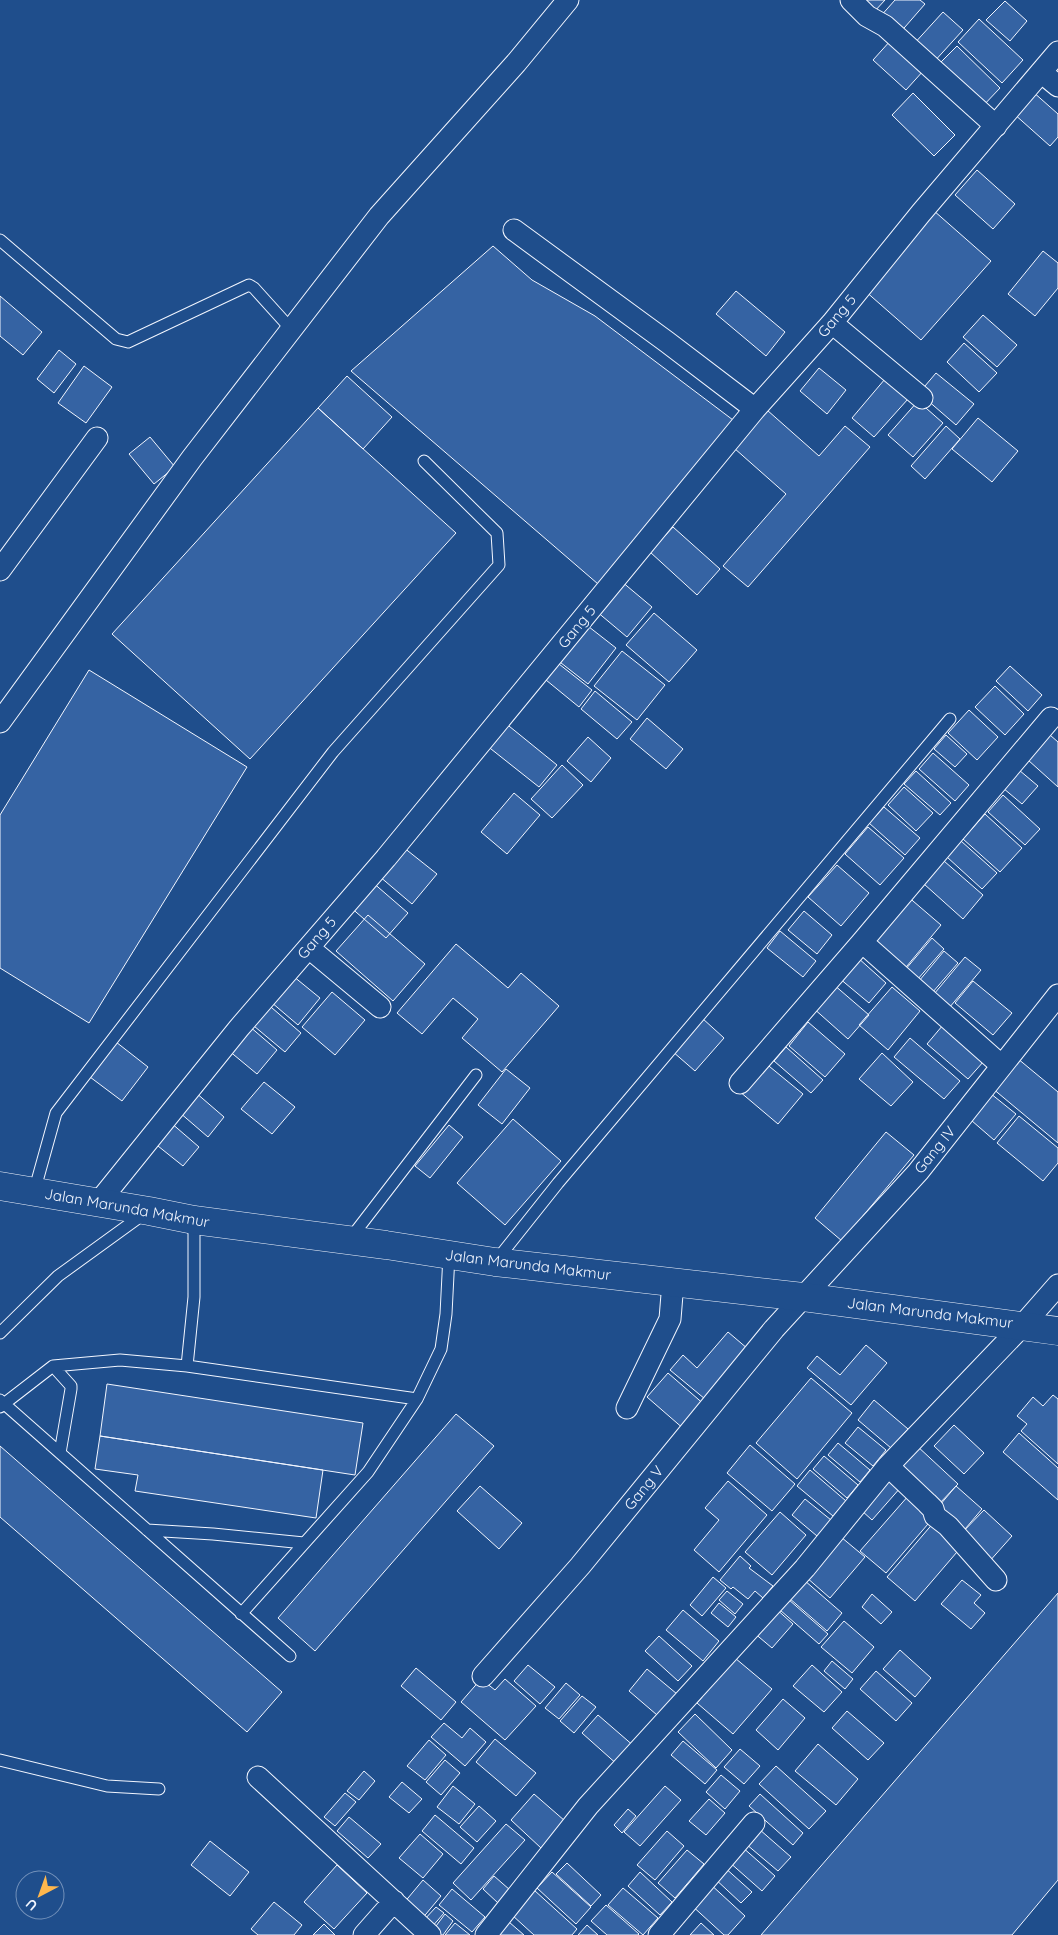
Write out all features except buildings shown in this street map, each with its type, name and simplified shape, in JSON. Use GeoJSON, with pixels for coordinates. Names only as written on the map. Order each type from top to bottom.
{"type":"FeatureCollection","features":[{"type":"Feature","properties":{"kind":"main road","name":"Jalan Marunda Makmur"},"geometry":{"type":"LineString","coordinates":[[0,1186],[194,1220],[349,1240],[495,1262],[803,1297],[1058,1331]]}},
{"type":"Feature","properties":{"kind":"street"},"geometry":{"type":"LineString","coordinates":[[0,722],[186,466],[379,216],[516,63],[568,0]]}},
{"type":"Feature","properties":{"kind":"street"},"geometry":{"type":"LineString","coordinates":[[851,0],[866,16],[885,26],[996,126]]}},
{"type":"Feature","properties":{"kind":"street","name":"Gang 5"},"geometry":{"type":"LineString","coordinates":[[98,1203],[239,1028],[386,858],[756,409],[832,323],[921,213],[1058,52]]}},
{"type":"Feature","properties":{"kind":"street"},"geometry":{"type":"LineString","coordinates":[[1040,72],[1058,86]]}},
{"type":"Feature","properties":{"kind":"street"},"geometry":{"type":"LineString","coordinates":[[514,230],[756,409]]}},
{"type":"Feature","properties":{"kind":"street"},"geometry":{"type":"LineString","coordinates":[[832,323],[922,398]]}},
{"type":"Feature","properties":{"kind":"street"},"geometry":{"type":"LineString","coordinates":[[0,570],[97,438]]}},
{"type":"Feature","properties":{"kind":"street"},"geometry":{"type":"LineString","coordinates":[[740,1083],[1051,718]]}},
{"type":"Feature","properties":{"kind":"street"},"geometry":{"type":"LineString","coordinates":[[862,942],[1002,1066]]}},
{"type":"Feature","properties":{"kind":"street"},"geometry":{"type":"LineString","coordinates":[[309,948],[380,1007]]}},
{"type":"Feature","properties":{"kind":"street","name":"Gang IV"},"geometry":{"type":"LineString","coordinates":[[803,1297],[918,1172],[1058,995]]}},
{"type":"Feature","properties":{"kind":"street"},"geometry":{"type":"LineString","coordinates":[[627,1408],[670,1319],[673,1282]]}},
{"type":"Feature","properties":{"kind":"street"},"geometry":{"type":"LineString","coordinates":[[486,1935],[588,1806],[805,1568],[888,1466],[1023,1325],[1058,1285]]}},
{"type":"Feature","properties":{"kind":"street","name":"Gang V"},"geometry":{"type":"LineString","coordinates":[[483,1676],[580,1566],[774,1329],[803,1297]]}},
{"type":"Feature","properties":{"kind":"street"},"geometry":{"type":"LineString","coordinates":[[888,1466],[933,1509],[935,1516],[948,1526],[996,1580]]}},
{"type":"Feature","properties":{"kind":"street"},"geometry":{"type":"LineString","coordinates":[[258,1777],[430,1935]]}},
{"type":"Feature","properties":{"kind":"street"},"geometry":{"type":"LineString","coordinates":[[659,1935],[754,1823]]}},
{"type":"Feature","properties":{"kind":"street"},"geometry":{"type":"LineString","coordinates":[[364,1935],[394,1901]]}},
{"type":"Feature","properties":{"kind":"lane"},"geometry":{"type":"LineString","coordinates":[[0,240],[116,339],[128,342],[249,286],[254,288],[291,329]]}},
{"type":"Feature","properties":{"kind":"lane"},"geometry":{"type":"LineString","coordinates":[[34,1192],[56,1113],[333,752],[499,565],[496,533],[424,461]]}},
{"type":"Feature","properties":{"kind":"lane"},"geometry":{"type":"LineString","coordinates":[[495,1262],[558,1183],[950,719]]}},
{"type":"Feature","properties":{"kind":"lane"},"geometry":{"type":"LineString","coordinates":[[349,1240],[476,1074]]}},
{"type":"Feature","properties":{"kind":"lane"},"geometry":{"type":"LineString","coordinates":[[0,1333],[58,1276],[149,1211]]}},
{"type":"Feature","properties":{"kind":"lane"},"geometry":{"type":"LineString","coordinates":[[187,1366],[194,1297],[194,1220]]}},
{"type":"Feature","properties":{"kind":"lane"},"geometry":{"type":"LineString","coordinates":[[241,1614],[368,1472],[417,1399],[441,1349],[446,1314],[449,1255]]}},
{"type":"Feature","properties":{"kind":"lane"},"geometry":{"type":"LineString","coordinates":[[290,1656],[60,1453],[1,1404],[53,1366],[120,1360],[187,1366],[417,1399]]}},
{"type":"Feature","properties":{"kind":"lane"},"geometry":{"type":"LineString","coordinates":[[53,1366],[71,1386],[72,1392],[60,1453]]}},
{"type":"Feature","properties":{"kind":"lane"},"geometry":{"type":"LineString","coordinates":[[147,1530],[304,1543]]}},
{"type":"Feature","properties":{"kind":"lane"},"geometry":{"type":"LineString","coordinates":[[0,1760],[107,1786],[159,1789]]}}]}
